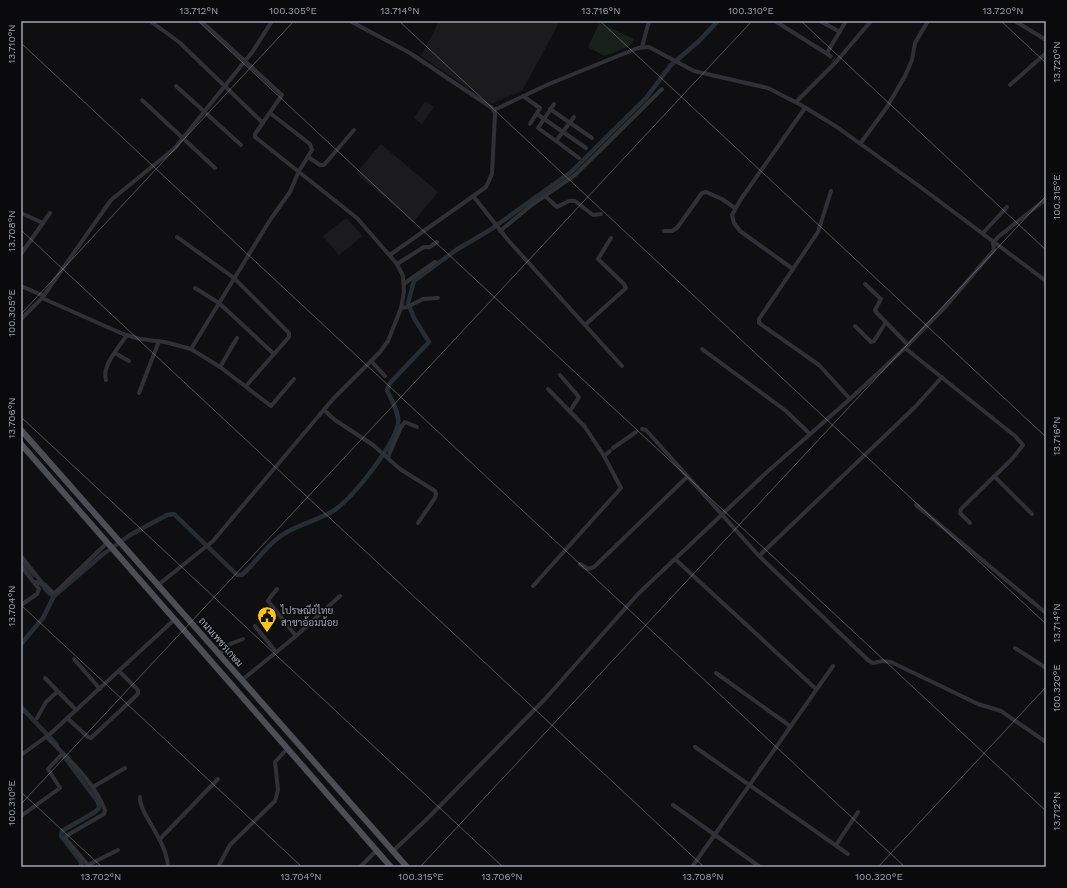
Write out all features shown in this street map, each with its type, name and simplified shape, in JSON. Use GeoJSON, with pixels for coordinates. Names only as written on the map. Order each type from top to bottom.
{"type":"FeatureCollection","features":[{"type":"Feature","properties":{"kind":"main road","name":"ถนนเพชรเกษม"},"geometry":{"type":"LineString","coordinates":[[21,430],[407,867]]}},
{"type":"Feature","properties":{"kind":"main road","name":"ถนนเพชรเกษม"},"geometry":{"type":"LineString","coordinates":[[21,444],[391,867]]}},
{"type":"Feature","properties":{"kind":"street"},"geometry":{"type":"LineString","coordinates":[[150,21],[179,42],[263,123]]}},
{"type":"Feature","properties":{"kind":"street"},"geometry":{"type":"LineString","coordinates":[[158,585],[221,533],[324,410],[388,341],[400,308],[405,283],[397,264],[357,218],[255,136],[282,95],[201,21]]}},
{"type":"Feature","properties":{"kind":"street"},"geometry":{"type":"LineString","coordinates":[[21,319],[43,297],[112,200],[166,155],[183,138],[246,61],[272,21]]}},
{"type":"Feature","properties":{"kind":"street"},"geometry":{"type":"LineString","coordinates":[[350,21],[410,53],[494,110]]}},
{"type":"Feature","properties":{"kind":"street"},"geometry":{"type":"LineString","coordinates":[[642,47],[649,21]]}},
{"type":"Feature","properties":{"kind":"street"},"geometry":{"type":"LineString","coordinates":[[775,21],[828,54],[846,21]]}},
{"type":"Feature","properties":{"kind":"street"},"geometry":{"type":"LineString","coordinates":[[820,21],[840,32]]}},
{"type":"Feature","properties":{"kind":"street"},"geometry":{"type":"LineString","coordinates":[[796,102],[871,21]]}},
{"type":"Feature","properties":{"kind":"street"},"geometry":{"type":"LineString","coordinates":[[860,144],[887,107],[912,60],[915,43],[928,21]]}},
{"type":"Feature","properties":{"kind":"street"},"geometry":{"type":"LineString","coordinates":[[1016,21],[1046,40]]}},
{"type":"Feature","properties":{"kind":"street"},"geometry":{"type":"LineString","coordinates":[[494,110],[523,96],[642,47],[654,48],[694,71],[768,88],[796,102],[803,110],[860,144],[983,233],[1046,281]]}},
{"type":"Feature","properties":{"kind":"street"},"geometry":{"type":"LineString","coordinates":[[1010,85],[1046,53]]}},
{"type":"Feature","properties":{"kind":"street"},"geometry":{"type":"LineString","coordinates":[[176,86],[241,145]]}},
{"type":"Feature","properties":{"kind":"street"},"geometry":{"type":"LineString","coordinates":[[499,230],[575,175],[662,89]]}},
{"type":"Feature","properties":{"kind":"street"},"geometry":{"type":"LineString","coordinates":[[523,96],[540,108],[530,124]]}},
{"type":"Feature","properties":{"kind":"street"},"geometry":{"type":"LineString","coordinates":[[142,100],[215,168]]}},
{"type":"Feature","properties":{"kind":"street"},"geometry":{"type":"LineString","coordinates":[[554,104],[538,128],[579,158]]}},
{"type":"Feature","properties":{"kind":"street"},"geometry":{"type":"LineString","coordinates":[[550,109],[592,138]]}},
{"type":"Feature","properties":{"kind":"street"},"geometry":{"type":"LineString","coordinates":[[390,255],[474,197],[486,187],[491,180],[494,110]]}},
{"type":"Feature","properties":{"kind":"street"},"geometry":{"type":"LineString","coordinates":[[793,269],[740,231],[734,223],[732,215],[735,208],[803,110]]}},
{"type":"Feature","properties":{"kind":"street"},"geometry":{"type":"LineString","coordinates":[[191,349],[270,220],[290,192],[299,171],[312,150],[310,144],[270,113]]}},
{"type":"Feature","properties":{"kind":"street"},"geometry":{"type":"LineString","coordinates":[[537,114],[586,148]]}},
{"type":"Feature","properties":{"kind":"street"},"geometry":{"type":"LineString","coordinates":[[556,142],[574,117]]}},
{"type":"Feature","properties":{"kind":"street"},"geometry":{"type":"LineString","coordinates":[[308,157],[324,165],[354,130]]}},
{"type":"Feature","properties":{"kind":"street"},"geometry":{"type":"LineString","coordinates":[[831,191],[818,232],[759,319],[759,323],[819,365],[850,399]]}},
{"type":"Feature","properties":{"kind":"street"},"geometry":{"type":"LineString","coordinates":[[664,232],[672,231],[677,228],[702,193],[706,192],[722,199],[735,208]]}},
{"type":"Feature","properties":{"kind":"street"},"geometry":{"type":"LineString","coordinates":[[545,196],[557,207],[569,202],[574,202],[593,215],[601,214]]}},
{"type":"Feature","properties":{"kind":"street"},"geometry":{"type":"LineString","coordinates":[[474,197],[499,230],[622,366]]}},
{"type":"Feature","properties":{"kind":"street"},"geometry":{"type":"LineString","coordinates":[[393,851],[506,740],[606,632],[634,598],[722,515],[906,347],[946,306],[994,250],[996,243],[1046,199]]}},
{"type":"Feature","properties":{"kind":"street"},"geometry":{"type":"LineString","coordinates":[[983,233],[1007,206]]}},
{"type":"Feature","properties":{"kind":"street"},"geometry":{"type":"LineString","coordinates":[[21,213],[43,223]]}},
{"type":"Feature","properties":{"kind":"street"},"geometry":{"type":"LineString","coordinates":[[21,254],[50,213]]}},
{"type":"Feature","properties":{"kind":"street"},"geometry":{"type":"LineString","coordinates":[[177,237],[234,278],[289,333],[289,338],[246,386]]}},
{"type":"Feature","properties":{"kind":"street"},"geometry":{"type":"LineString","coordinates":[[585,325],[625,290],[624,284],[598,259],[611,238]]}},
{"type":"Feature","properties":{"kind":"street"},"geometry":{"type":"LineString","coordinates":[[397,264],[424,247],[430,247],[437,242]]}},
{"type":"Feature","properties":{"kind":"street"},"geometry":{"type":"LineString","coordinates":[[405,283],[435,262]]}},
{"type":"Feature","properties":{"kind":"street"},"geometry":{"type":"LineString","coordinates":[[865,284],[881,299],[875,310],[906,347],[1016,436],[1023,445],[1012,459],[960,509],[960,513],[970,523]]}},
{"type":"Feature","properties":{"kind":"street"},"geometry":{"type":"LineString","coordinates":[[21,286],[127,335],[140,339],[175,344],[191,349],[220,367],[271,406],[294,379]]}},
{"type":"Feature","properties":{"kind":"street"},"geometry":{"type":"LineString","coordinates":[[195,288],[219,303],[274,354]]}},
{"type":"Feature","properties":{"kind":"street"},"geometry":{"type":"LineString","coordinates":[[400,308],[409,306],[423,299],[438,298]]}},
{"type":"Feature","properties":{"kind":"street"},"geometry":{"type":"LineString","coordinates":[[855,326],[871,342],[886,322]]}},
{"type":"Feature","properties":{"kind":"street"},"geometry":{"type":"LineString","coordinates":[[106,380],[105,372],[127,335]]}},
{"type":"Feature","properties":{"kind":"street"},"geometry":{"type":"LineString","coordinates":[[220,367],[237,338]]}},
{"type":"Feature","properties":{"kind":"street"},"geometry":{"type":"LineString","coordinates":[[139,393],[159,342]]}},
{"type":"Feature","properties":{"kind":"street"},"geometry":{"type":"LineString","coordinates":[[702,349],[786,411],[810,434]]}},
{"type":"Feature","properties":{"kind":"street"},"geometry":{"type":"LineString","coordinates":[[115,353],[129,361]]}},
{"type":"Feature","properties":{"kind":"street"},"geometry":{"type":"LineString","coordinates":[[371,361],[385,376]]}},
{"type":"Feature","properties":{"kind":"street"},"geometry":{"type":"LineString","coordinates":[[560,375],[579,397],[570,411]]}},
{"type":"Feature","properties":{"kind":"street"},"geometry":{"type":"LineString","coordinates":[[759,556],[915,407],[942,377]]}},
{"type":"Feature","properties":{"kind":"street"},"geometry":{"type":"LineString","coordinates":[[533,586],[620,490],[604,456],[581,422],[548,389]]}},
{"type":"Feature","properties":{"kind":"street"},"geometry":{"type":"LineString","coordinates":[[324,410],[335,420],[381,451],[400,469],[420,483],[432,489],[436,494],[418,523]]}},
{"type":"Feature","properties":{"kind":"street"},"geometry":{"type":"LineString","coordinates":[[387,456],[402,425],[409,422],[417,427]]}},
{"type":"Feature","properties":{"kind":"street"},"geometry":{"type":"LineString","coordinates":[[642,429],[646,430],[759,556],[869,661],[874,663],[882,661],[891,662],[966,699],[1001,711],[1046,742]]}},
{"type":"Feature","properties":{"kind":"street"},"geometry":{"type":"LineString","coordinates":[[604,456],[636,432]]}},
{"type":"Feature","properties":{"kind":"street"},"geometry":{"type":"LineString","coordinates":[[994,476],[1032,514]]}},
{"type":"Feature","properties":{"kind":"street"},"geometry":{"type":"LineString","coordinates":[[580,564],[588,569],[594,567],[687,477]]}},
{"type":"Feature","properties":{"kind":"street"},"geometry":{"type":"LineString","coordinates":[[916,505],[1046,612]]}},
{"type":"Feature","properties":{"kind":"street"},"geometry":{"type":"LineString","coordinates":[[21,556],[52,593],[57,592],[110,547]]}},
{"type":"Feature","properties":{"kind":"street"},"geometry":{"type":"LineString","coordinates":[[675,559],[816,689]]}},
{"type":"Feature","properties":{"kind":"street"},"geometry":{"type":"LineString","coordinates":[[21,566],[39,588],[39,592],[21,605]]}},
{"type":"Feature","properties":{"kind":"street"},"geometry":{"type":"LineString","coordinates":[[35,582],[43,584]]}},
{"type":"Feature","properties":{"kind":"street"},"geometry":{"type":"LineString","coordinates":[[277,589],[268,599],[268,602],[296,636]]}},
{"type":"Feature","properties":{"kind":"street"},"geometry":{"type":"LineString","coordinates":[[242,680],[296,636],[340,596]]}},
{"type":"Feature","properties":{"kind":"street"},"geometry":{"type":"LineString","coordinates":[[21,755],[48,736],[174,620]]}},
{"type":"Feature","properties":{"kind":"street"},"geometry":{"type":"LineString","coordinates":[[255,626],[276,652]]}},
{"type":"Feature","properties":{"kind":"street"},"geometry":{"type":"LineString","coordinates":[[219,654],[230,644],[243,640]]}},
{"type":"Feature","properties":{"kind":"street"},"geometry":{"type":"LineString","coordinates":[[1015,648],[1046,668]]}},
{"type":"Feature","properties":{"kind":"street"},"geometry":{"type":"LineString","coordinates":[[74,659],[100,688]]}},
{"type":"Feature","properties":{"kind":"street"},"geometry":{"type":"LineString","coordinates":[[692,867],[748,785],[833,666]]}},
{"type":"Feature","properties":{"kind":"street"},"geometry":{"type":"LineString","coordinates":[[67,718],[91,738],[138,694],[138,690],[119,671]]}},
{"type":"Feature","properties":{"kind":"street"},"geometry":{"type":"LineString","coordinates":[[716,673],[790,726]]}},
{"type":"Feature","properties":{"kind":"street"},"geometry":{"type":"LineString","coordinates":[[45,678],[76,710]]}},
{"type":"Feature","properties":{"kind":"street"},"geometry":{"type":"LineString","coordinates":[[37,718],[46,702],[57,692]]}},
{"type":"Feature","properties":{"kind":"street"},"geometry":{"type":"LineString","coordinates":[[48,736],[93,787],[105,813],[66,836],[70,844],[88,866],[118,850]]}},
{"type":"Feature","properties":{"kind":"street"},"geometry":{"type":"LineString","coordinates":[[695,747],[848,854]]}},
{"type":"Feature","properties":{"kind":"street"},"geometry":{"type":"LineString","coordinates":[[218,867],[230,845],[275,801],[278,790],[275,762],[287,749]]}},
{"type":"Feature","properties":{"kind":"street"},"geometry":{"type":"LineString","coordinates":[[21,816],[60,788],[48,769],[63,754]]}},
{"type":"Feature","properties":{"kind":"street"},"geometry":{"type":"LineString","coordinates":[[93,787],[125,768]]}},
{"type":"Feature","properties":{"kind":"street"},"geometry":{"type":"LineString","coordinates":[[160,839],[218,779]]}},
{"type":"Feature","properties":{"kind":"street"},"geometry":{"type":"LineString","coordinates":[[140,797],[141,806],[168,856],[168,867]]}},
{"type":"Feature","properties":{"kind":"street"},"geometry":{"type":"LineString","coordinates":[[673,805],[760,867]]}},
{"type":"Feature","properties":{"kind":"street"},"geometry":{"type":"LineString","coordinates":[[836,845],[858,812]]}},
{"type":"Feature","properties":{"kind":"street"},"geometry":{"type":"LineString","coordinates":[[360,867],[376,851]]}},
{"type":"Feature","properties":{"kind":"shaded area"},"geometry":{"type":"Polygon","coordinates":[[[439,21],[560,21],[522,91],[491,104],[421,56],[439,21]]]}},
{"type":"Feature","properties":{"kind":"shaded area"},"geometry":{"type":"Polygon","coordinates":[[[600,22],[634,39],[630,46],[604,56],[588,47],[600,22]]]}},
{"type":"Feature","properties":{"kind":"shaded area"},"geometry":{"type":"Polygon","coordinates":[[[425,101],[434,107],[422,124],[414,118],[425,101]]]}},
{"type":"Feature","properties":{"kind":"shaded area"},"geometry":{"type":"Polygon","coordinates":[[[381,144],[438,192],[413,222],[356,173],[381,144]]]}},
{"type":"Feature","properties":{"kind":"shaded area"},"geometry":{"type":"Polygon","coordinates":[[[346,218],[363,236],[339,255],[323,236],[346,218]]]}},
{"type":"Feature","properties":{"kind":"waterway"},"geometry":{"type":"LineString","coordinates":[[21,644],[43,618],[54,596],[102,555],[130,535],[167,515],[174,514],[237,575],[242,575],[278,538],[297,527],[327,515],[341,504],[361,484],[381,458],[395,434],[398,424],[398,416],[387,390],[390,383],[429,342],[414,318],[408,303],[414,281],[456,250],[490,230],[571,172],[646,98],[671,65],[698,42],[718,21]]}},
{"type":"Feature","properties":{"kind":"waterway"},"geometry":{"type":"LineString","coordinates":[[21,560],[34,575]]}},
{"type":"Feature","properties":{"kind":"waterway"},"geometry":{"type":"LineString","coordinates":[[40,582],[49,593],[54,596]]}},
{"type":"Feature","properties":{"kind":"waterway"},"geometry":{"type":"LineString","coordinates":[[21,707],[57,745]]}},
{"type":"Feature","properties":{"kind":"waterway"},"geometry":{"type":"LineString","coordinates":[[63,755],[98,802],[99,808],[95,812],[62,831],[61,836],[81,862],[82,867]]}},
{"type":"Feature","properties":{"kind":"tunnel"},"geometry":{"type":"LineString","coordinates":[[829,55],[834,60]]}},
{"type":"Feature","properties":{"kind":"place","name":"ไปรษณีย์ไทย สาขาอ้อมน้อย"},"geometry":{"type":"Point","coordinates":[267,633]}}]}
